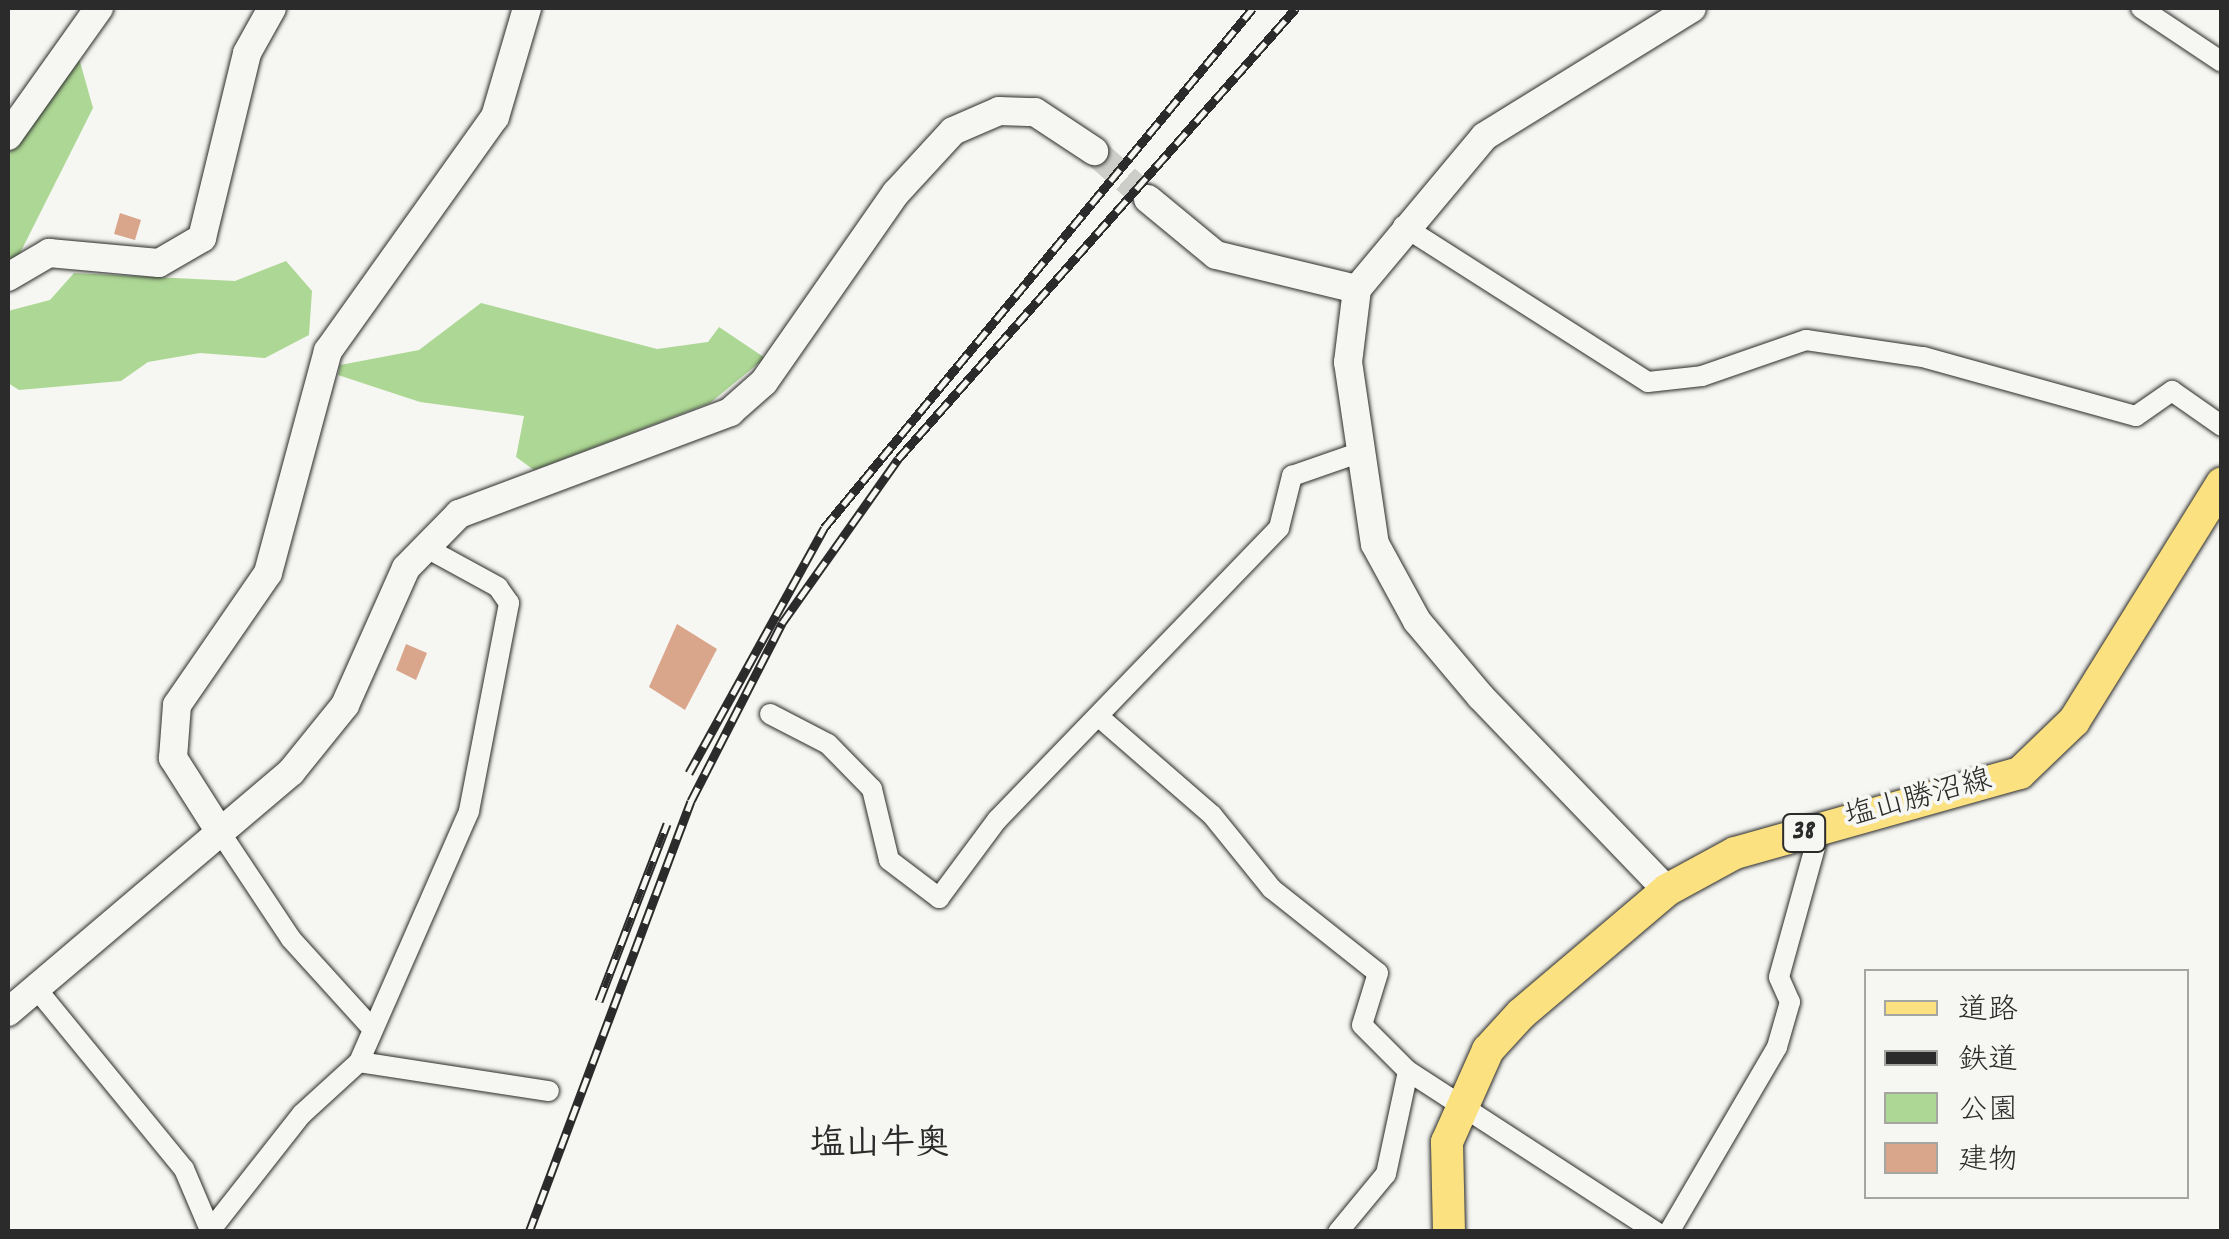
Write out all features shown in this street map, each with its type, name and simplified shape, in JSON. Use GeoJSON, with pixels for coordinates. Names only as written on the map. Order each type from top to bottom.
{"type":"FeatureCollection","features":[{"type":"Feature","properties":{"kind":"main road","name":"塩山勝沼線"},"geometry":{"type":"LineString","coordinates":[[1449,1232],[1443,1174],[1460,1106],[1488,1050],[1520,1014],[1666,890],[1734,854],[2020,774],[2074,722],[2222,483]]}},
{"type":"Feature","properties":{"kind":"street"},"geometry":{"type":"LineString","coordinates":[[8,136],[99,8]]}},
{"type":"Feature","properties":{"kind":"street"},"geometry":{"type":"LineString","coordinates":[[8,277],[48,253],[159,263],[202,238],[246,52],[272,8]]}},
{"type":"Feature","properties":{"kind":"street"},"geometry":{"type":"LineString","coordinates":[[369,1025],[291,939],[173,758],[177,705],[268,574],[328,351],[495,117],[527,8]]}},
{"type":"Feature","properties":{"kind":"street"},"geometry":{"type":"LineString","coordinates":[[1666,890],[1416,621],[1374,544],[1354,454],[1348,362],[1357,288],[1403,226],[1485,136],[1692,8]]}},
{"type":"Feature","properties":{"kind":"street"},"geometry":{"type":"LineString","coordinates":[[2142,8],[2222,62]]}},
{"type":"Feature","properties":{"kind":"street"},"geometry":{"type":"LineString","coordinates":[[8,1012],[291,772],[345,704],[423,546],[459,514],[730,412],[764,382],[896,193],[953,131],[999,110],[1035,112],[1094,152]]}},
{"type":"Feature","properties":{"kind":"street"},"geometry":{"type":"LineString","coordinates":[[1148,199],[1216,255],[1357,288]]}},
{"type":"Feature","properties":{"kind":"street"},"geometry":{"type":"LineString","coordinates":[[1403,226],[1648,382],[1702,376],[1806,340],[1942,361],[2136,416],[2172,391],[2222,426]]}},
{"type":"Feature","properties":{"kind":"street"},"geometry":{"type":"LineString","coordinates":[[770,714],[828,744],[872,789],[889,860],[939,898],[997,820],[1280,528],[1292,476],[1354,454]]}},
{"type":"Feature","properties":{"kind":"street"},"geometry":{"type":"LineString","coordinates":[[36,987],[184,1169],[209,1231],[302,1114],[359,1062],[369,1025],[469,811],[509,603],[498,587],[423,546]]}},
{"type":"Feature","properties":{"kind":"street"},"geometry":{"type":"LineString","coordinates":[[1098,716],[1212,815],[1272,889],[1378,973],[1362,1025],[1408,1071],[1656,1232]]}},
{"type":"Feature","properties":{"kind":"street"},"geometry":{"type":"LineString","coordinates":[[1668,1232],[1777,1047],[1790,1002],[1778,977],[1820,828]]}},
{"type":"Feature","properties":{"kind":"street"},"geometry":{"type":"LineString","coordinates":[[359,1062],[548,1091]]}},
{"type":"Feature","properties":{"kind":"street"},"geometry":{"type":"LineString","coordinates":[[1338,1232],[1386,1174],[1408,1071]]}},
{"type":"Feature","properties":{"kind":"green space"},"geometry":{"type":"Polygon","coordinates":[[[75,44],[93,108],[8,277],[8,136],[75,44]]]}},
{"type":"Feature","properties":{"kind":"green space"},"geometry":{"type":"Polygon","coordinates":[[[286,261],[312,291],[309,335],[265,358],[200,353],[148,362],[121,381],[19,390],[8,383],[8,311],[50,300],[74,273],[235,281],[286,261]]]}},
{"type":"Feature","properties":{"kind":"green space"},"geometry":{"type":"Polygon","coordinates":[[[481,303],[657,349],[708,342],[719,327],[765,358],[710,403],[534,470],[516,457],[524,416],[420,402],[338,375],[340,365],[419,350],[481,303]]]}},
{"type":"Feature","properties":{"kind":"building"},"geometry":{"type":"Polygon","coordinates":[[[120,213],[141,220],[135,240],[114,234],[120,213]]]}},
{"type":"Feature","properties":{"kind":"building"},"geometry":{"type":"Polygon","coordinates":[[[677,624],[717,649],[685,710],[649,687],[677,624]]]}},
{"type":"Feature","properties":{"kind":"building"},"geometry":{"type":"Polygon","coordinates":[[[406,644],[427,653],[416,680],[396,670],[406,644]]]}},
{"type":"Feature","properties":{"kind":"tunnel"},"geometry":{"type":"LineString","coordinates":[[1094,151],[1148,199]]}},
{"type":"Feature","properties":{"kind":"railway"},"geometry":{"type":"LineString","coordinates":[[689,773],[824,528],[1253,8]]}},
{"type":"Feature","properties":{"kind":"railway"},"geometry":{"type":"LineString","coordinates":[[529,1232],[691,801],[782,623],[898,459],[1296,8]]}},
{"type":"Feature","properties":{"kind":"railway"},"geometry":{"type":"LineString","coordinates":[[599,1001],[667,824]]}},
{"type":"Feature","properties":{"kind":"district","name":"塩山牛奥"},"geometry":{"type":"Point","coordinates":[880,1146]}}]}
